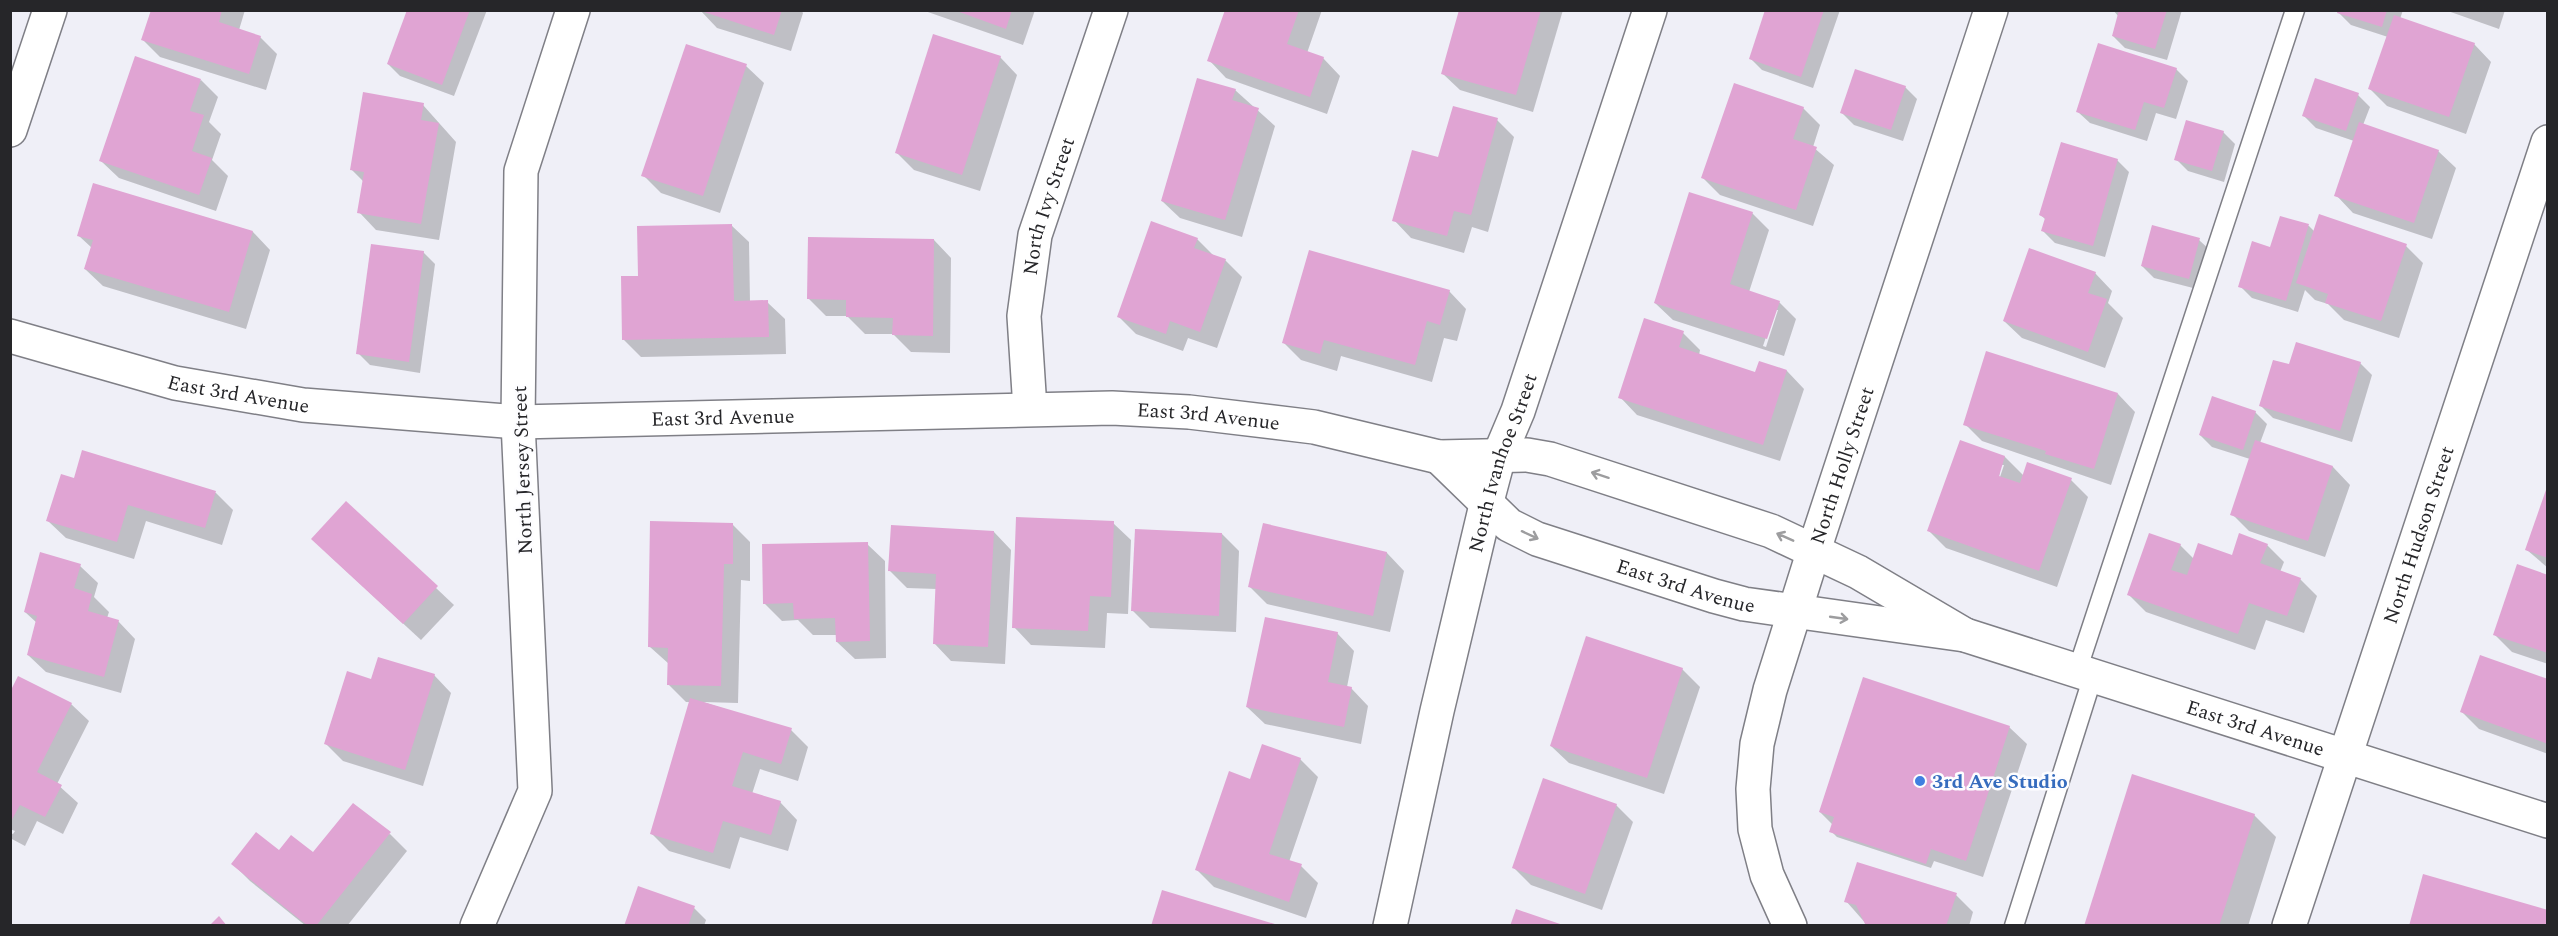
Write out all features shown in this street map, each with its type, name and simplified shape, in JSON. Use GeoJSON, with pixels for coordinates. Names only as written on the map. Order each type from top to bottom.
{"type":"FeatureCollection","features":[{"type":"Feature","properties":{"kind":"street"},"geometry":{"type":"LineString","coordinates":[[10,130],[50,10]]}},
{"type":"Feature","properties":{"kind":"street","name":"North Jersey Street"},"geometry":{"type":"LineString","coordinates":[[477,926],[536,791],[518,422],[521,171],[573,10]]}},
{"type":"Feature","properties":{"kind":"street","name":"North Ivy Street"},"geometry":{"type":"LineString","coordinates":[[1030,408],[1024,316],[1035,235],[1111,10]]}},
{"type":"Feature","properties":{"kind":"street","name":"North Ivanhoe Street"},"geometry":{"type":"LineString","coordinates":[[1390,926],[1437,711],[1499,456],[1518,411],[1650,10]]}},
{"type":"Feature","properties":{"kind":"street","name":"North Holly Street"},"geometry":{"type":"LineString","coordinates":[[1790,926],[1762,862],[1754,822],[1755,755],[1762,719],[1814,550],[1991,10]]}},
{"type":"Feature","properties":{"kind":"street","name":"North Hudson Street"},"geometry":{"type":"LineString","coordinates":[[2289,926],[2547,142]]}},
{"type":"Feature","properties":{"kind":"street","name":"East 3rd Avenue"},"geometry":{"type":"LineString","coordinates":[[10,336],[175,383],[291,403],[518,422],[1030,408],[1112,408],[1254,419],[1314,427],[1439,457],[1527,455],[1550,459],[1754,524],[1858,572],[1965,635]]}},
{"type":"Feature","properties":{"kind":"street","name":"East 3rd Avenue"},"geometry":{"type":"LineString","coordinates":[[1439,457],[1509,525],[1537,539],[1714,596],[1795,612],[1965,635],[2547,821]]}},
{"type":"Feature","properties":{"kind":"lane"},"geometry":{"type":"LineString","coordinates":[[2014,926],[2085,673],[2295,10]]}},
{"type":"Feature","properties":{"kind":"building"},"geometry":{"type":"Polygon","coordinates":[[[151,10],[222,10],[219,22],[261,36],[249,74],[141,40],[151,10]]]}},
{"type":"Feature","properties":{"kind":"building"},"geometry":{"type":"Polygon","coordinates":[[[407,10],[470,10],[442,85],[387,64],[407,10]]]}},
{"type":"Feature","properties":{"kind":"building"},"geometry":{"type":"Polygon","coordinates":[[[698,10],[782,10],[774,35],[698,10]]]}},
{"type":"Feature","properties":{"kind":"building"},"geometry":{"type":"Polygon","coordinates":[[[954,10],[1012,10],[1006,29],[954,10]]]}},
{"type":"Feature","properties":{"kind":"building"},"geometry":{"type":"Polygon","coordinates":[[[1225,10],[1299,10],[1287,44],[1324,57],[1310,97],[1207,61],[1225,10]]]}},
{"type":"Feature","properties":{"kind":"building"},"geometry":{"type":"Polygon","coordinates":[[[1459,10],[1541,10],[1516,95],[1441,74],[1459,10]]]}},
{"type":"Feature","properties":{"kind":"building"},"geometry":{"type":"Polygon","coordinates":[[[1765,10],[1824,10],[1801,77],[1749,59],[1765,10]]]}},
{"type":"Feature","properties":{"kind":"building"},"geometry":{"type":"Polygon","coordinates":[[[2119,10],[2167,10],[2155,49],[2112,36],[2119,10]]]}},
{"type":"Feature","properties":{"kind":"building"},"geometry":{"type":"Polygon","coordinates":[[[2338,10],[2387,10],[2382,27],[2337,13],[2338,10]]]}},
{"type":"Feature","properties":{"kind":"building"},"geometry":{"type":"Polygon","coordinates":[[[2394,15],[2475,43],[2449,117],[2368,89],[2394,15]]]}},
{"type":"Feature","properties":{"kind":"building"},"geometry":{"type":"Polygon","coordinates":[[[933,34],[1001,56],[962,175],[895,153],[933,34]]]}},
{"type":"Feature","properties":{"kind":"building"},"geometry":{"type":"Polygon","coordinates":[[[2098,43],[2177,68],[2164,108],[2144,102],[2135,130],[2076,112],[2098,43]]]}},
{"type":"Feature","properties":{"kind":"building"},"geometry":{"type":"Polygon","coordinates":[[[686,44],[747,64],[703,196],[641,176],[686,44]]]}},
{"type":"Feature","properties":{"kind":"building"},"geometry":{"type":"Polygon","coordinates":[[[135,56],[201,79],[190,111],[204,115],[192,151],[212,158],[199,195],[99,161],[135,56]]]}},
{"type":"Feature","properties":{"kind":"building"},"geometry":{"type":"Polygon","coordinates":[[[1855,69],[1906,86],[1891,130],[1840,113],[1855,69]]]}},
{"type":"Feature","properties":{"kind":"building"},"geometry":{"type":"Polygon","coordinates":[[[1197,78],[1236,89],[1232,100],[1259,108],[1225,220],[1161,201],[1197,78]]]}},
{"type":"Feature","properties":{"kind":"building"},"geometry":{"type":"Polygon","coordinates":[[[2315,78],[2359,93],[2346,131],[2302,116],[2315,78]]]}},
{"type":"Feature","properties":{"kind":"building"},"geometry":{"type":"Polygon","coordinates":[[[1734,83],[1804,107],[1793,139],[1817,147],[1796,210],[1701,178],[1734,83]]]}},
{"type":"Feature","properties":{"kind":"building"},"geometry":{"type":"Polygon","coordinates":[[[363,92],[424,103],[421,120],[439,123],[421,224],[357,213],[364,172],[350,170],[363,92]]]}},
{"type":"Feature","properties":{"kind":"building"},"geometry":{"type":"Polygon","coordinates":[[[1453,106],[1498,118],[1471,215],[1454,211],[1447,236],[1392,221],[1412,150],[1438,157],[1453,106]]]}},
{"type":"Feature","properties":{"kind":"building"},"geometry":{"type":"Polygon","coordinates":[[[2186,120],[2224,131],[2212,171],[2174,160],[2186,120]]]}},
{"type":"Feature","properties":{"kind":"building"},"geometry":{"type":"Polygon","coordinates":[[[2359,122],[2439,150],[2414,223],[2334,196],[2359,122]]]}},
{"type":"Feature","properties":{"kind":"building"},"geometry":{"type":"Polygon","coordinates":[[[2061,142],[2118,159],[2093,246],[2041,231],[2045,218],[2039,215],[2061,142]]]}},
{"type":"Feature","properties":{"kind":"building"},"geometry":{"type":"Polygon","coordinates":[[[93,183],[253,231],[229,312],[84,269],[93,240],[77,236],[93,183]]]}},
{"type":"Feature","properties":{"kind":"building"},"geometry":{"type":"Polygon","coordinates":[[[1689,192],[1753,212],[1730,284],[1780,301],[1767,339],[1654,303],[1689,192]]]}},
{"type":"Feature","properties":{"kind":"building"},"geometry":{"type":"Polygon","coordinates":[[[2319,214],[2407,244],[2381,321],[2325,303],[2328,294],[2296,283],[2319,214]]]}},
{"type":"Feature","properties":{"kind":"building"},"geometry":{"type":"Polygon","coordinates":[[[2280,216],[2309,224],[2286,301],[2238,287],[2252,241],[2270,247],[2280,216]]]}},
{"type":"Feature","properties":{"kind":"building"},"geometry":{"type":"Polygon","coordinates":[[[1151,221],[1198,238],[1194,248],[1226,259],[1200,332],[1170,321],[1166,334],[1117,317],[1151,221]]]}},
{"type":"Feature","properties":{"kind":"building"},"geometry":{"type":"Polygon","coordinates":[[[732,224],[734,301],[768,300],[769,337],[622,340],[621,276],[638,276],[637,226],[732,224]]]}},
{"type":"Feature","properties":{"kind":"building"},"geometry":{"type":"Polygon","coordinates":[[[2152,225],[2200,238],[2189,279],[2141,266],[2152,225]]]}},
{"type":"Feature","properties":{"kind":"building"},"geometry":{"type":"Polygon","coordinates":[[[808,237],[934,239],[933,336],[892,335],[893,318],[846,317],[846,300],[807,299],[808,237]]]}},
{"type":"Feature","properties":{"kind":"building"},"geometry":{"type":"Polygon","coordinates":[[[371,244],[424,251],[409,362],[356,354],[371,244]]]}},
{"type":"Feature","properties":{"kind":"building"},"geometry":{"type":"Polygon","coordinates":[[[2029,248],[2096,272],[2088,293],[2107,299],[2088,352],[2003,321],[2029,248]]]}},
{"type":"Feature","properties":{"kind":"building"},"geometry":{"type":"Polygon","coordinates":[[[1309,250],[1450,290],[1440,325],[1427,321],[1415,365],[1324,340],[1320,354],[1282,343],[1309,250]]]}},
{"type":"Feature","properties":{"kind":"building"},"geometry":{"type":"Polygon","coordinates":[[[1644,318],[1684,331],[1679,347],[1755,372],[1759,361],[1787,370],[1763,445],[1618,398],[1644,318]]]}},
{"type":"Feature","properties":{"kind":"building"},"geometry":{"type":"Polygon","coordinates":[[[2296,342],[2361,362],[2340,431],[2259,406],[2273,360],[2289,364],[2296,342]]]}},
{"type":"Feature","properties":{"kind":"building"},"geometry":{"type":"Polygon","coordinates":[[[1986,351],[2118,393],[2094,469],[1963,425],[1986,351]]]}},
{"type":"Feature","properties":{"kind":"building"},"geometry":{"type":"Polygon","coordinates":[[[2212,396],[2256,411],[2243,450],[2199,435],[2212,396]]]}},
{"type":"Feature","properties":{"kind":"building"},"geometry":{"type":"Polygon","coordinates":[[[1960,440],[2005,456],[1999,476],[2020,483],[2027,462],[2072,478],[2039,571],[1927,531],[1960,440]]]}},
{"type":"Feature","properties":{"kind":"building"},"geometry":{"type":"Polygon","coordinates":[[[2255,440],[2333,466],[2308,541],[2230,515],[2255,440]]]}},
{"type":"Feature","properties":{"kind":"building"},"geometry":{"type":"Polygon","coordinates":[[[82,450],[216,491],[205,528],[128,505],[117,542],[46,521],[61,474],[74,478],[82,450]]]}},
{"type":"Feature","properties":{"kind":"building"},"geometry":{"type":"Polygon","coordinates":[[[2548,487],[2548,558],[2525,550],[2548,487]]]}},
{"type":"Feature","properties":{"kind":"building"},"geometry":{"type":"Polygon","coordinates":[[[346,501],[438,586],[403,624],[311,539],[346,501]]]}},
{"type":"Feature","properties":{"kind":"building"},"geometry":{"type":"Polygon","coordinates":[[[1016,517],[1114,521],[1111,597],[1090,596],[1088,631],[1012,628],[1016,517]]]}},
{"type":"Feature","properties":{"kind":"building"},"geometry":{"type":"Polygon","coordinates":[[[650,521],[733,523],[733,564],[724,564],[721,686],[667,685],[668,648],[648,647],[650,521]]]}},
{"type":"Feature","properties":{"kind":"building"},"geometry":{"type":"Polygon","coordinates":[[[1263,523],[1387,552],[1373,616],[1248,587],[1263,523]]]}},
{"type":"Feature","properties":{"kind":"building"},"geometry":{"type":"Polygon","coordinates":[[[891,525],[994,531],[988,647],[933,644],[936,574],[888,571],[891,525]]]}},
{"type":"Feature","properties":{"kind":"building"},"geometry":{"type":"Polygon","coordinates":[[[1135,529],[1222,533],[1219,616],[1131,611],[1135,529]]]}},
{"type":"Feature","properties":{"kind":"building"},"geometry":{"type":"Polygon","coordinates":[[[2149,533],[2181,544],[2171,570],[2187,575],[2198,543],[2232,555],[2239,533],[2268,544],[2260,563],[2301,578],[2287,616],[2249,603],[2238,634],[2127,595],[2149,533]]]}},
{"type":"Feature","properties":{"kind":"building"},"geometry":{"type":"Polygon","coordinates":[[[868,542],[870,641],[836,642],[835,618],[794,619],[793,603],[763,604],[762,544],[868,542]]]}},
{"type":"Feature","properties":{"kind":"building"},"geometry":{"type":"Polygon","coordinates":[[[40,552],[81,564],[74,588],[92,594],[88,611],[119,620],[104,677],[27,655],[37,616],[24,612],[40,552]]]}},
{"type":"Feature","properties":{"kind":"building"},"geometry":{"type":"Polygon","coordinates":[[[2517,564],[2548,575],[2548,653],[2493,635],[2517,564]]]}},
{"type":"Feature","properties":{"kind":"building"},"geometry":{"type":"Polygon","coordinates":[[[1265,617],[1338,632],[1328,682],[1352,687],[1344,727],[1246,707],[1265,617]]]}},
{"type":"Feature","properties":{"kind":"building"},"geometry":{"type":"Polygon","coordinates":[[[1586,636],[1683,668],[1647,778],[1550,746],[1586,636]]]}},
{"type":"Feature","properties":{"kind":"building"},"geometry":{"type":"Polygon","coordinates":[[[2480,655],[2548,679],[2548,744],[2460,712],[2480,655]]]}},
{"type":"Feature","properties":{"kind":"building"},"geometry":{"type":"Polygon","coordinates":[[[378,657],[435,674],[405,770],[324,744],[347,671],[371,679],[378,657]]]}},
{"type":"Feature","properties":{"kind":"building"},"geometry":{"type":"Polygon","coordinates":[[[18,676],[72,703],[37,772],[62,785],[45,817],[20,805],[10,823],[10,692],[18,676]]]}},
{"type":"Feature","properties":{"kind":"building"},"geometry":{"type":"Polygon","coordinates":[[[1863,677],[2010,726],[1966,861],[1931,849],[1926,864],[1829,832],[1834,817],[1819,812],[1863,677]]]}},
{"type":"Feature","properties":{"kind":"building"},"geometry":{"type":"Polygon","coordinates":[[[690,698],[792,728],[781,764],[743,752],[732,786],[781,801],[771,835],[723,821],[713,853],[650,834],[690,698]]]}},
{"type":"Feature","properties":{"kind":"building"},"geometry":{"type":"Polygon","coordinates":[[[1262,744],[1301,758],[1269,854],[1302,864],[1289,902],[1195,870],[1229,771],[1250,779],[1262,744]]]}},
{"type":"Feature","properties":{"kind":"building"},"geometry":{"type":"Polygon","coordinates":[[[2132,774],[2255,814],[2219,926],[2084,926],[2132,774]]]}},
{"type":"Feature","properties":{"kind":"building"},"geometry":{"type":"Polygon","coordinates":[[[1543,778],[1617,804],[1585,894],[1512,868],[1543,778]]]}},
{"type":"Feature","properties":{"kind":"building"},"geometry":{"type":"Polygon","coordinates":[[[353,803],[391,832],[316,926],[308,926],[231,864],[256,832],[279,850],[291,835],[313,852],[353,803]]]}},
{"type":"Feature","properties":{"kind":"building"},"geometry":{"type":"Polygon","coordinates":[[[1857,862],[1957,893],[1946,926],[1866,926],[1856,905],[1844,902],[1857,862]]]}},
{"type":"Feature","properties":{"kind":"building"},"geometry":{"type":"Polygon","coordinates":[[[2423,874],[2548,910],[2548,926],[2409,926],[2423,874]]]}},
{"type":"Feature","properties":{"kind":"building"},"geometry":{"type":"Polygon","coordinates":[[[638,886],[695,906],[688,926],[624,926],[638,886]]]}},
{"type":"Feature","properties":{"kind":"building"},"geometry":{"type":"Polygon","coordinates":[[[1162,890],[1278,925],[1278,926],[1151,926],[1162,890]]]}},
{"type":"Feature","properties":{"kind":"building"},"geometry":{"type":"Polygon","coordinates":[[[1516,909],[1563,925],[1563,926],[1510,926],[1516,909]]]}},
{"type":"Feature","properties":{"kind":"building"},"geometry":{"type":"Polygon","coordinates":[[[219,916],[227,926],[209,926],[219,916]]]}},
{"type":"Feature","properties":{"kind":"place","name":"3rd Ave Studio"},"geometry":{"type":"Point","coordinates":[1920,781]}}]}
